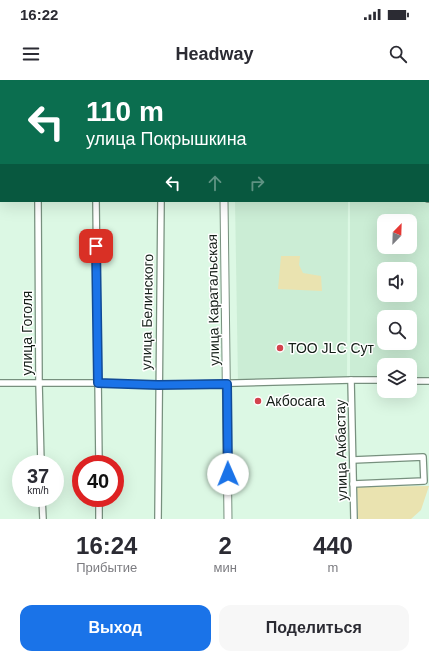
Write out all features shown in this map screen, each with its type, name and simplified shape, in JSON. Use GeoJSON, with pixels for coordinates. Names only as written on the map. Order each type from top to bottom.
{"type":"FeatureCollection","features":[{"type":"Feature","properties":{"kind":"street","name":"улица Гоголя"},"geometry":{"type":"LineString","coordinates":[[38,202],[41,455]]}},
{"type":"Feature","properties":{"kind":"street"},"geometry":{"type":"LineString","coordinates":[[96,202],[99,455]]}},
{"type":"Feature","properties":{"kind":"street","name":"улица Белинского"},"geometry":{"type":"LineString","coordinates":[[158,519],[158,385],[161,202]]}},
{"type":"Feature","properties":{"kind":"street","name":"улица Каратальская"},"geometry":{"type":"LineString","coordinates":[[224,202],[228,519]]}},
{"type":"Feature","properties":{"kind":"street","name":"улица Акбастау"},"geometry":{"type":"LineString","coordinates":[[351,380],[354,519]]}},
{"type":"Feature","properties":{"kind":"street"},"geometry":{"type":"LineString","coordinates":[[0,383],[98,383],[158,385],[377,380]]}},
{"type":"Feature","properties":{"kind":"street"},"geometry":{"type":"LineString","coordinates":[[417,381],[429,381]]}},
{"type":"Feature","properties":{"kind":"street"},"geometry":{"type":"LineString","coordinates":[[353,460],[423,457],[424,481],[353,484]]}},
{"type":"Feature","properties":{"kind":"street"},"geometry":{"type":"LineString","coordinates":[[42,507],[43,519]]}},
{"type":"Feature","properties":{"kind":"street"},"geometry":{"type":"LineString","coordinates":[[99,507],[100,519]]}},
{"type":"Feature","properties":{"kind":"shaded area","name":"ТОО JLC Сут"},"geometry":{"type":"Polygon","coordinates":[[[235,202],[348,202],[347,380],[238,383],[235,202]]]}},
{"type":"Feature","properties":{"kind":"shaded area"},"geometry":{"type":"Polygon","coordinates":[[[350,202],[429,202],[429,380],[417,379],[417,358],[377,358],[377,378],[350,377],[350,202]]]}},
{"type":"Feature","properties":{"kind":"shaded area"},"geometry":{"type":"Polygon","coordinates":[[[281,256],[300,256],[299,265],[303,273],[321,276],[322,291],[278,289],[281,256]]]}},
{"type":"Feature","properties":{"kind":"shaded area"},"geometry":{"type":"Polygon","coordinates":[[[429,486],[421,510],[411,519],[358,519],[357,487],[429,486]]]}},
{"type":"Feature","properties":{"kind":"place","name":"ТОО JLC Сут"},"geometry":{"type":"Point","coordinates":[280,348]}},
{"type":"Feature","properties":{"kind":"place","name":"Акбосага"},"geometry":{"type":"Point","coordinates":[258,401]}},
{"type":"Feature","properties":{"kind":"route"},"geometry":{"type":"LineString","coordinates":[[96,246],[98,383],[158,385],[227,384],[228,474]]}}]}
